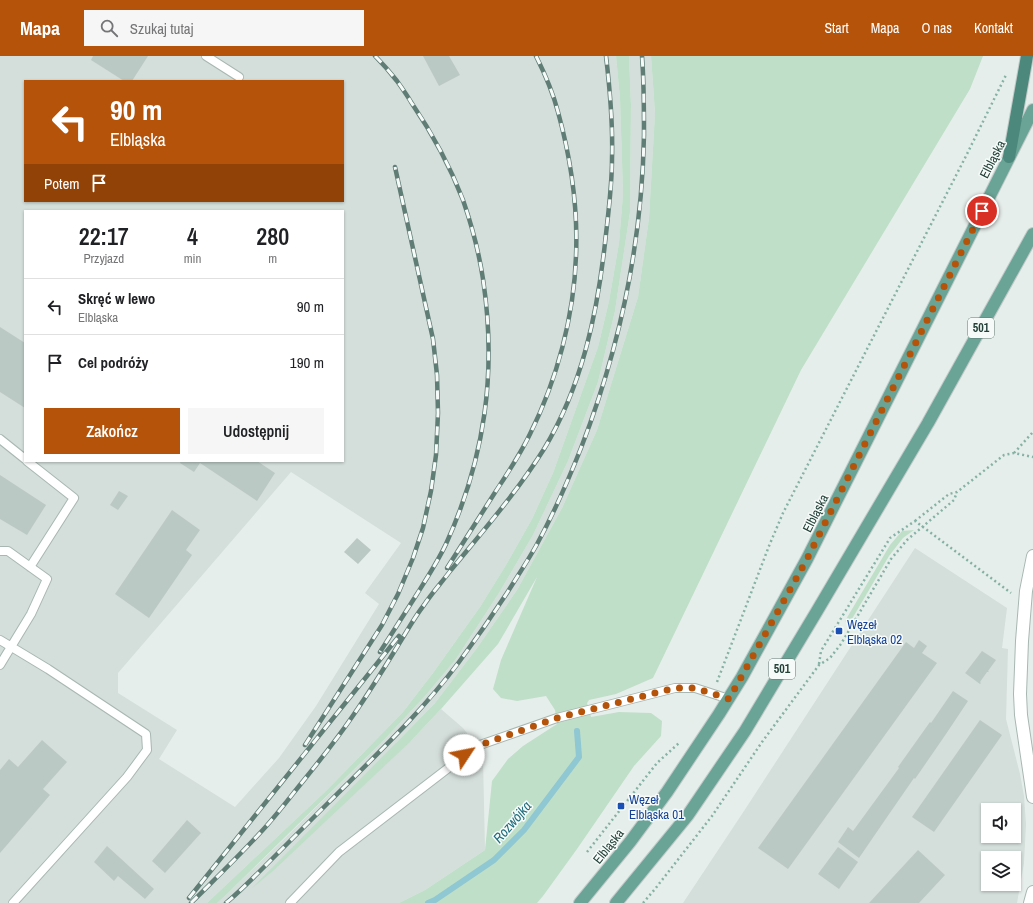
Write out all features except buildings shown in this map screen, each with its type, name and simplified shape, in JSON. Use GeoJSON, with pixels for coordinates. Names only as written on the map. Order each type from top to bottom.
{"type":"FeatureCollection","features":[{"type":"Feature","properties":{"kind":"highway"},"geometry":{"type":"LineString","coordinates":[[1009,157],[1027,56]]}},
{"type":"Feature","properties":{"kind":"main road","name":"Elbląska"},"geometry":{"type":"LineString","coordinates":[[580,903],[630,842],[667,792],[729,699],[807,559],[1033,110]]}},
{"type":"Feature","properties":{"kind":"main road","name":"501"},"geometry":{"type":"LineString","coordinates":[[616,903],[688,816],[744,731],[924,429],[1033,234]]}},
{"type":"Feature","properties":{"kind":"street"},"geometry":{"type":"LineString","coordinates":[[1033,556],[1026,591],[1020,694],[1021,715],[1033,797]]}},
{"type":"Feature","properties":{"kind":"street"},"geometry":{"type":"LineString","coordinates":[[1030,903],[1033,892]]}},
{"type":"Feature","properties":{"kind":"lane"},"geometry":{"type":"LineString","coordinates":[[206,56],[239,77]]}},
{"type":"Feature","properties":{"kind":"lane"},"geometry":{"type":"LineString","coordinates":[[0,439],[24,458]]}},
{"type":"Feature","properties":{"kind":"lane"},"geometry":{"type":"LineString","coordinates":[[28,462],[74,498],[30,567]]}},
{"type":"Feature","properties":{"kind":"lane"},"geometry":{"type":"LineString","coordinates":[[0,551],[8,551],[47,579],[31,614],[0,665]]}},
{"type":"Feature","properties":{"kind":"lane"},"geometry":{"type":"LineString","coordinates":[[0,640],[48,669],[146,734],[147,750],[127,777],[13,903]]}},
{"type":"Feature","properties":{"kind":"lane"},"geometry":{"type":"LineString","coordinates":[[290,903],[339,852],[477,746],[557,718],[675,688],[695,688],[729,699]]}},
{"type":"Feature","properties":{"kind":"path"},"geometry":{"type":"LineString","coordinates":[[716,695],[717,683],[766,553],[783,513],[959,170],[1007,73]]}},
{"type":"Feature","properties":{"kind":"path"},"geometry":{"type":"LineString","coordinates":[[1014,453],[1033,432]]}},
{"type":"Feature","properties":{"kind":"path"},"geometry":{"type":"LineString","coordinates":[[819,665],[821,651],[890,538],[915,522],[949,494],[957,492],[1004,455],[1014,453],[1033,457]]}},
{"type":"Feature","properties":{"kind":"path"},"geometry":{"type":"LineString","coordinates":[[643,903],[712,816],[762,742],[819,665],[830,658],[841,644],[891,559],[906,540],[954,500],[957,492]]}},
{"type":"Feature","properties":{"kind":"path"},"geometry":{"type":"LineString","coordinates":[[915,522],[1013,594]]}},
{"type":"Feature","properties":{"kind":"path"},"geometry":{"type":"LineString","coordinates":[[587,852],[657,763],[679,743]]}},
{"type":"Feature","properties":{"kind":"shaded area"},"geometry":{"type":"Polygon","coordinates":[[[0,56],[616,56],[620,99],[623,194],[619,243],[609,301],[598,347],[553,473],[532,519],[480,607],[403,712],[327,790],[207,903],[0,903],[0,56]],[[291,472],[118,673],[118,693],[177,730],[159,759],[235,807],[279,758],[316,706],[379,604],[365,593],[401,543],[291,472]]]}},
{"type":"Feature","properties":{"kind":"shaded area"},"geometry":{"type":"Polygon","coordinates":[[[629,56],[651,56],[655,113],[649,218],[638,297],[597,430],[562,508],[517,590],[477,648],[435,703],[396,743],[411,741],[441,709],[463,728],[477,746],[483,759],[485,850],[425,890],[399,903],[217,903],[382,742],[426,695],[456,659],[499,593],[533,535],[568,461],[598,382],[615,311],[630,212],[631,105],[629,56]]]}},
{"type":"Feature","properties":{"kind":"shaded area"},"geometry":{"type":"Polygon","coordinates":[[[915,548],[1007,608],[1002,648],[1008,649],[1006,719],[1024,796],[1026,824],[1024,863],[1021,880],[1021,851],[981,851],[981,891],[1019,891],[1017,903],[683,903],[915,548]]]}},
{"type":"Feature","properties":{"kind":"green space"},"geometry":{"type":"Polygon","coordinates":[[[616,56],[629,56],[631,105],[630,212],[615,311],[598,382],[568,461],[533,535],[499,593],[456,659],[426,695],[382,742],[226,895],[217,903],[207,903],[327,790],[403,712],[480,607],[532,519],[553,473],[598,347],[609,301],[619,243],[623,194],[620,99],[616,56]]]}},
{"type":"Feature","properties":{"kind":"green space"},"geometry":{"type":"Polygon","coordinates":[[[651,56],[983,56],[970,89],[801,370],[653,678],[616,694],[589,700],[587,703],[591,717],[619,712],[651,713],[662,721],[661,736],[634,766],[577,849],[537,903],[399,903],[425,890],[485,850],[492,781],[508,759],[523,746],[557,724],[555,710],[546,696],[517,701],[501,698],[493,689],[501,660],[537,577],[498,644],[441,709],[411,741],[274,870],[251,889],[435,703],[477,648],[517,590],[562,508],[597,430],[638,297],[649,218],[655,113],[651,56]]]}},
{"type":"Feature","properties":{"kind":"green space"},"geometry":{"type":"Polygon","coordinates":[[[914,530],[903,538],[889,556],[849,624],[845,621],[890,545],[902,531],[914,530]]]}},
{"type":"Feature","properties":{"kind":"waterway","name":"Rozwójka"},"geometry":{"type":"LineString","coordinates":[[428,903],[435,900],[494,860],[524,830],[579,757],[577,731]]}},
{"type":"Feature","properties":{"kind":"railway"},"geometry":{"type":"LineString","coordinates":[[375,56],[397,81],[406,94],[440,150],[458,187],[475,240],[483,279],[489,348],[488,381],[479,447],[459,512],[446,544],[436,563],[380,652]]}},
{"type":"Feature","properties":{"kind":"railway"},"geometry":{"type":"LineString","coordinates":[[447,568],[513,464],[540,413],[556,370],[572,302],[576,256],[576,220],[573,184],[567,148],[556,105],[536,56]]}},
{"type":"Feature","properties":{"kind":"railway"},"geometry":{"type":"LineString","coordinates":[[191,903],[266,827],[329,749],[366,697],[419,612],[523,481],[544,449],[557,425],[578,375],[586,349],[602,270],[612,170],[612,120],[606,56]]}},
{"type":"Feature","properties":{"kind":"railway"},"geometry":{"type":"LineString","coordinates":[[226,903],[239,892],[380,752],[444,681],[478,636],[507,593],[536,546],[560,498],[595,410],[618,333],[626,294],[639,216],[642,176],[644,135],[644,86],[642,56]]}},
{"type":"Feature","properties":{"kind":"railway"},"geometry":{"type":"LineString","coordinates":[[305,745],[382,625],[398,594],[413,558],[423,528],[431,491],[436,455],[438,413],[437,375],[433,339],[395,167]]}},
{"type":"Feature","properties":{"kind":"railway"},"geometry":{"type":"LineString","coordinates":[[189,898],[399,636]]}},
{"type":"Feature","properties":{"kind":"place","name":"Węzeł Elbląska 02"},"geometry":{"type":"Point","coordinates":[839,631]}},
{"type":"Feature","properties":{"kind":"place","name":"Węzeł Elbląska 01"},"geometry":{"type":"Point","coordinates":[621,806]}},
{"type":"Feature","properties":{"kind":"route"},"geometry":{"type":"LineString","coordinates":[[464,755],[477,746],[557,718],[675,688],[695,688],[729,699],[807,559],[982,211]]}}]}
